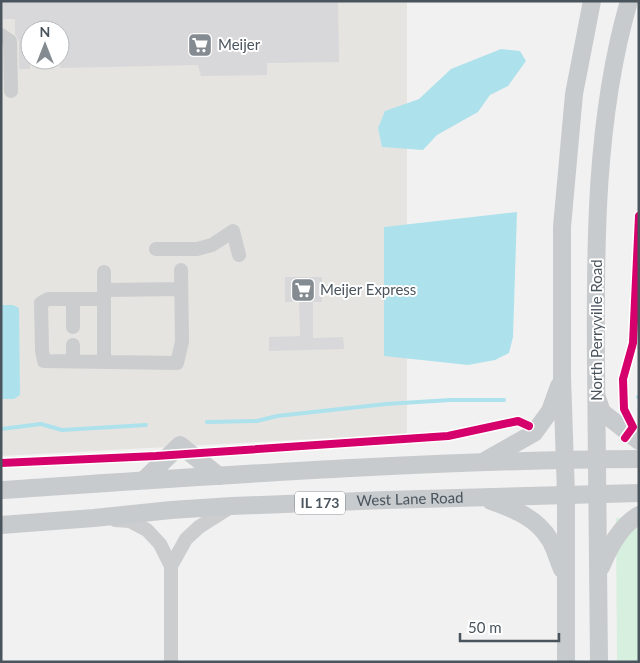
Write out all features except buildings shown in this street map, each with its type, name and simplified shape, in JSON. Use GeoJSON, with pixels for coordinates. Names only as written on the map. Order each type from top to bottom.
{"type":"FeatureCollection","features":[{"type":"Feature","properties":{"kind":"main road"},"geometry":{"type":"LineString","coordinates":[[566,662],[566,495],[562,376],[562,227],[574,94],[592,1]]}},
{"type":"Feature","properties":{"kind":"main road","name":"North Perryville Road"},"geometry":{"type":"LineString","coordinates":[[599,662],[596,289],[599,197],[607,106],[620,31],[628,1]]}},
{"type":"Feature","properties":{"kind":"main road"},"geometry":{"type":"LineString","coordinates":[[478,463],[534,433],[550,411],[562,376]]}},
{"type":"Feature","properties":{"kind":"main road"},"geometry":{"type":"LineString","coordinates":[[596,396],[602,412],[639,442]]}},
{"type":"Feature","properties":{"kind":"main road"},"geometry":{"type":"LineString","coordinates":[[144,480],[180,445],[219,476]]}},
{"type":"Feature","properties":{"kind":"main road","name":"IL 173"},"geometry":{"type":"LineString","coordinates":[[1,490],[144,480],[478,463],[639,459]]}},
{"type":"Feature","properties":{"kind":"main road","name":"West Lane Road"},"geometry":{"type":"LineString","coordinates":[[1,525],[232,506],[639,493]]}},
{"type":"Feature","properties":{"kind":"main road"},"geometry":{"type":"LineString","coordinates":[[479,498],[515,509],[532,520],[550,540],[566,578]]}},
{"type":"Feature","properties":{"kind":"main road"},"geometry":{"type":"LineString","coordinates":[[598,575],[610,547],[629,521],[639,515]]}},
{"type":"Feature","properties":{"kind":"lane"},"geometry":{"type":"LineString","coordinates":[[1,35],[10,42],[11,91]]}},
{"type":"Feature","properties":{"kind":"lane"},"geometry":{"type":"LineString","coordinates":[[156,249],[197,249],[212,245],[233,231],[239,255]]}},
{"type":"Feature","properties":{"kind":"lane"},"geometry":{"type":"LineString","coordinates":[[181,270],[182,342],[177,363],[44,361],[41,303],[48,299],[73,299],[104,294],[181,289]]}},
{"type":"Feature","properties":{"kind":"lane"},"geometry":{"type":"LineString","coordinates":[[104,272],[104,362]]}},
{"type":"Feature","properties":{"kind":"lane"},"geometry":{"type":"LineString","coordinates":[[73,299],[73,327]]}},
{"type":"Feature","properties":{"kind":"lane"},"geometry":{"type":"LineString","coordinates":[[73,345],[73,361]]}},
{"type":"Feature","properties":{"kind":"lane"},"geometry":{"type":"LineString","coordinates":[[171,662],[172,566],[186,539],[199,527],[232,506]]}},
{"type":"Feature","properties":{"kind":"lane"},"geometry":{"type":"LineString","coordinates":[[94,518],[130,521],[147,530],[160,544],[172,566]]}},
{"type":"Feature","properties":{"kind":"shaded area"},"geometry":{"type":"Polygon","coordinates":[[[1,1],[407,1],[407,434],[1,456],[1,1]]]}},
{"type":"Feature","properties":{"kind":"green space"},"geometry":{"type":"Polygon","coordinates":[[[616,518],[639,518],[639,662],[617,662],[616,518]]]}},
{"type":"Feature","properties":{"kind":"water"},"geometry":{"type":"Polygon","coordinates":[[[501,49],[520,51],[526,61],[508,86],[490,95],[478,112],[437,135],[423,150],[382,147],[378,128],[385,111],[419,99],[451,69],[501,49]]]}},
{"type":"Feature","properties":{"kind":"water"},"geometry":{"type":"Polygon","coordinates":[[[517,212],[513,337],[509,353],[495,360],[468,365],[384,356],[384,227],[517,212]]]}},
{"type":"Feature","properties":{"kind":"water"},"geometry":{"type":"Polygon","coordinates":[[[1,305],[13,305],[19,308],[20,395],[14,399],[1,399],[1,305]]]}},
{"type":"Feature","properties":{"kind":"waterway"},"geometry":{"type":"LineString","coordinates":[[207,422],[257,421],[277,416],[386,404],[450,400],[504,400]]}},
{"type":"Feature","properties":{"kind":"waterway"},"geometry":{"type":"LineString","coordinates":[[1,429],[41,424],[62,430],[146,425]]}},
{"type":"Feature","properties":{"kind":"cycle path"},"geometry":{"type":"LineString","coordinates":[[625,438],[633,427],[624,409],[623,379],[633,343],[639,216]]}},
{"type":"Feature","properties":{"kind":"cycle path"},"geometry":{"type":"LineString","coordinates":[[1,463],[156,456],[448,436],[518,421],[529,426]]}},
{"type":"Feature","properties":{"kind":"place","name":"Meijer"},"geometry":{"type":"Point","coordinates":[200,45]}},
{"type":"Feature","properties":{"kind":"place","name":"Meijer Express"},"geometry":{"type":"Point","coordinates":[303,290]}}]}
